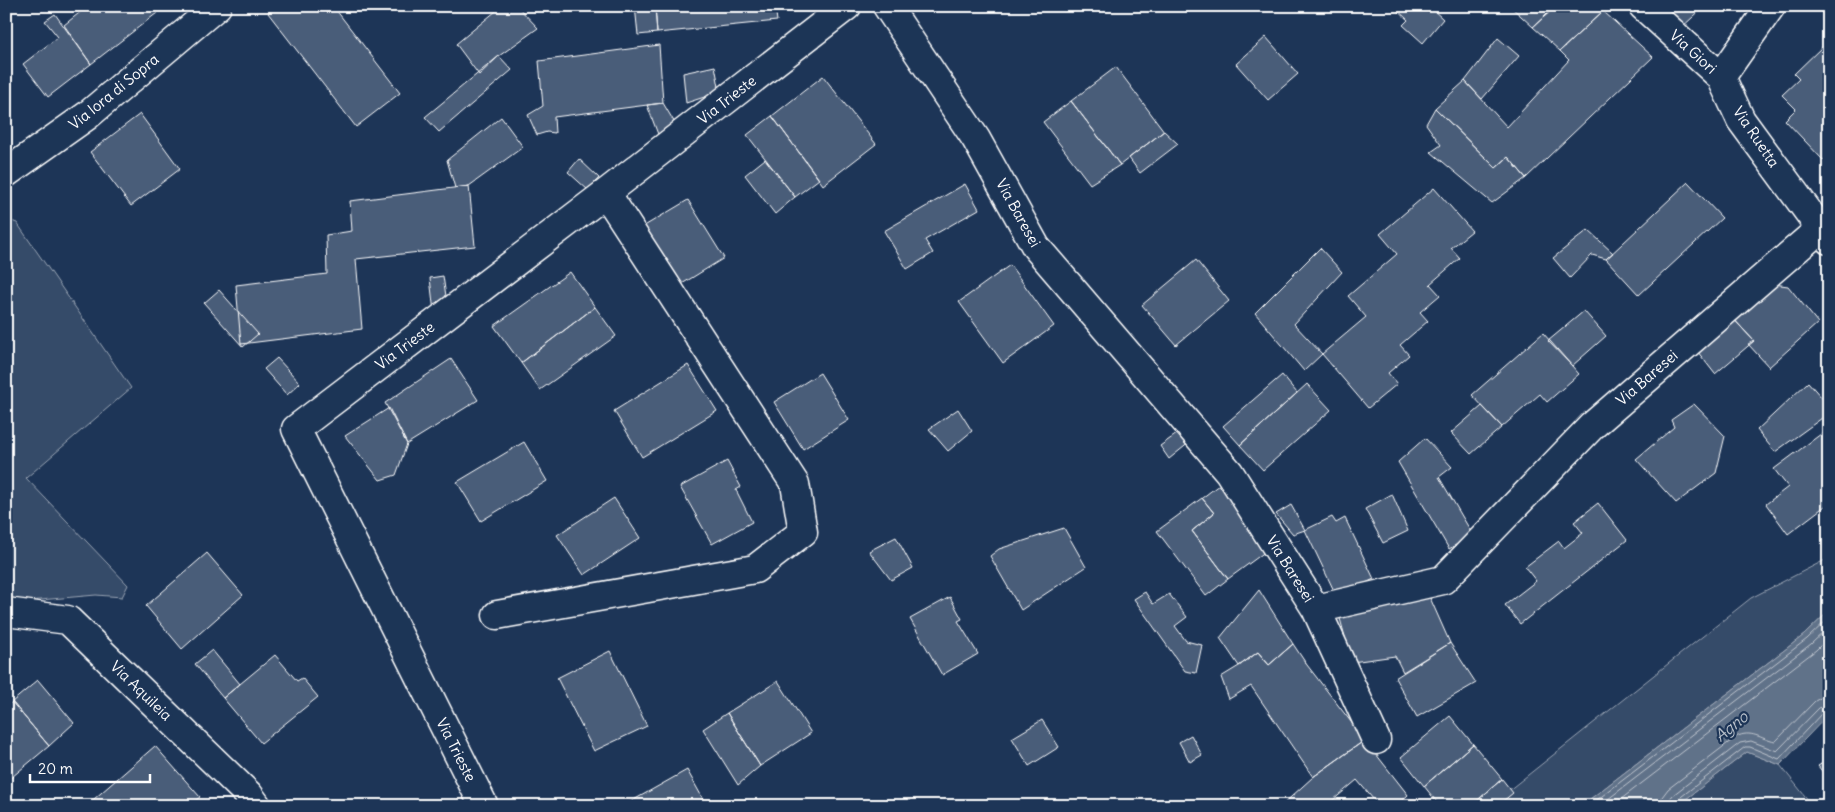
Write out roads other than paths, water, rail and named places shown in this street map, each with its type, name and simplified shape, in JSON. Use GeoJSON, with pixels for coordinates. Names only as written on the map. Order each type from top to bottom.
{"type":"FeatureCollection","features":[{"type":"Feature","properties":{"kind":"street","name":"Via lora di Sopra"},"geometry":{"type":"LineString","coordinates":[[6,173],[88,114],[217,6]]}},
{"type":"Feature","properties":{"kind":"street","name":"Via Trieste"},"geometry":{"type":"LineString","coordinates":[[484,806],[296,429],[606,193],[847,6]]}},
{"type":"Feature","properties":{"kind":"street","name":"Via Baresei"},"geometry":{"type":"LineString","coordinates":[[887,6],[976,138],[1036,247],[1229,472],[1316,609],[1443,580],[1592,426],[1826,230]]}},
{"type":"Feature","properties":{"kind":"street","name":"Via Giori"},"geometry":{"type":"LineString","coordinates":[[1643,6],[1721,77]]}},
{"type":"Feature","properties":{"kind":"street"},"geometry":{"type":"LineString","coordinates":[[1721,77],[1771,6]]}},
{"type":"Feature","properties":{"kind":"street","name":"Via Ruetta"},"geometry":{"type":"LineString","coordinates":[[1721,77],[1742,120],[1826,230]]}},
{"type":"Feature","properties":{"kind":"street"},"geometry":{"type":"LineString","coordinates":[[497,615],[756,569],[803,532],[795,484],[606,193]]}},
{"type":"Feature","properties":{"kind":"street"},"geometry":{"type":"LineString","coordinates":[[1316,609],[1376,740]]}},
{"type":"Feature","properties":{"kind":"street","name":"Via Aquileia"},"geometry":{"type":"LineString","coordinates":[[6,612],[68,620],[247,802]]}},
{"type":"Feature","properties":{"kind":"water","name":"Agno"},"geometry":{"type":"Polygon","coordinates":[[[1829,611],[1829,714],[1780,765],[1747,752],[1677,806],[1581,806],[1804,635],[1829,611]]]}}]}
